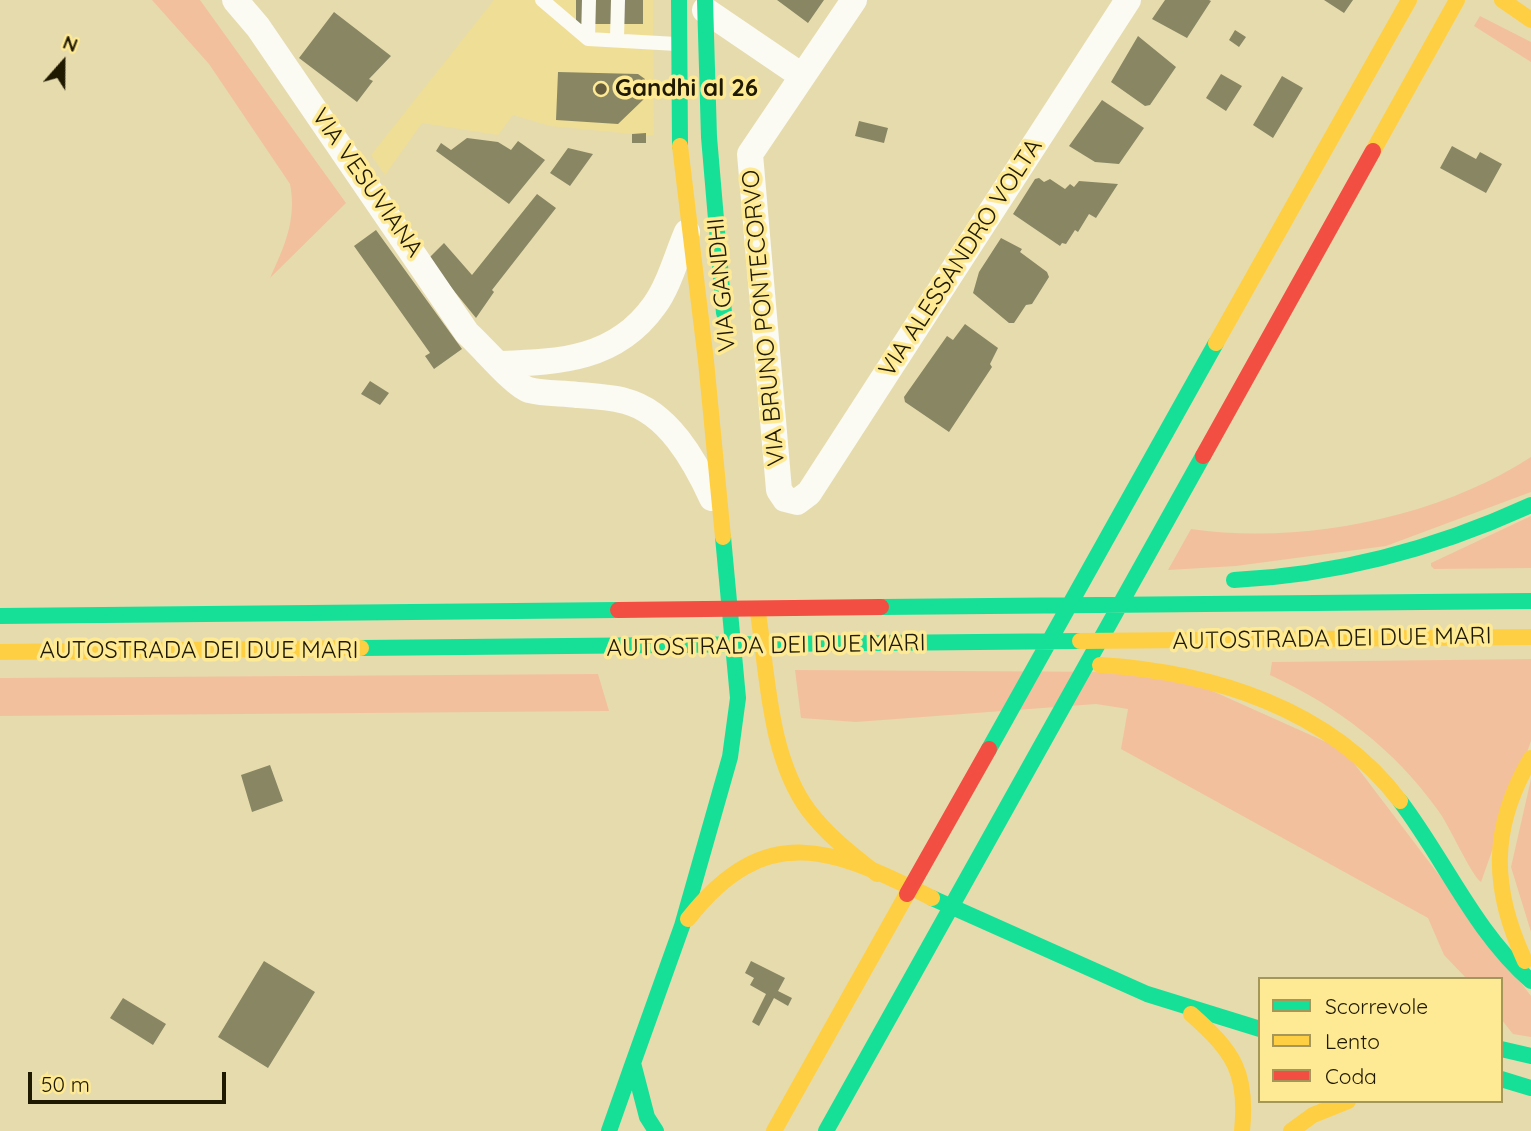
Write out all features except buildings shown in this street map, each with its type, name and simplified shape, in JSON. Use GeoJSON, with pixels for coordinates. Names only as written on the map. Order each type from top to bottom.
{"type":"FeatureCollection","features":[{"type":"Feature","properties":{"kind":"main road","name":"VIA GANDHI"},"geometry":{"type":"LineString","coordinates":[[678,0],[680,160],[687,232],[706,361],[738,698],[730,757],[682,926]]}},
{"type":"Feature","properties":{"kind":"main road"},"geometry":{"type":"LineString","coordinates":[[774,1131],[1409,0]]}},
{"type":"Feature","properties":{"kind":"main road"},"geometry":{"type":"LineString","coordinates":[[826,1131],[1457,0]]}},
{"type":"Feature","properties":{"kind":"main road"},"geometry":{"type":"LineString","coordinates":[[1502,0],[1531,20]]}},
{"type":"Feature","properties":{"kind":"main road","name":"VIA GANDHI"},"geometry":{"type":"LineString","coordinates":[[705,5],[709,137],[726,334]]}},
{"type":"Feature","properties":{"kind":"main road"},"geometry":{"type":"LineString","coordinates":[[1223,581],[1302,575],[1356,566],[1420,550],[1488,526],[1531,505]]}},
{"type":"Feature","properties":{"kind":"main road"},"geometry":{"type":"LineString","coordinates":[[1065,586],[1158,582]]}},
{"type":"Feature","properties":{"kind":"main road"},"geometry":{"type":"LineString","coordinates":[[808,604],[997,589]]}},
{"type":"Feature","properties":{"kind":"main road"},"geometry":{"type":"LineString","coordinates":[[755,596],[785,758],[804,803],[837,841],[877,874]]}},
{"type":"Feature","properties":{"kind":"main road","name":"AUTOSTRADA DEI DUE MARI"},"geometry":{"type":"LineString","coordinates":[[0,616],[580,611],[808,604],[1531,601]]}},
{"type":"Feature","properties":{"kind":"main road","name":"AUTOSTRADA DEI DUE MARI"},"geometry":{"type":"LineString","coordinates":[[0,652],[532,648],[573,660],[804,651],[1531,637]]}},
{"type":"Feature","properties":{"kind":"main road"},"geometry":{"type":"LineString","coordinates":[[804,651],[875,660]]}},
{"type":"Feature","properties":{"kind":"main road"},"geometry":{"type":"LineString","coordinates":[[1013,664],[1157,669],[1216,681],[1294,712],[1318,726],[1355,754],[1392,789],[1426,835],[1498,948],[1531,981]]}},
{"type":"Feature","properties":{"kind":"main road"},"geometry":{"type":"LineString","coordinates":[[1531,758],[1510,795],[1502,820],[1498,850],[1506,913],[1514,940],[1531,972]]}},
{"type":"Feature","properties":{"kind":"main road"},"geometry":{"type":"LineString","coordinates":[[609,1131],[682,926],[706,895],[734,870],[761,857],[788,852],[812,852],[877,874],[1030,944],[1184,1008],[1258,1028]]}},
{"type":"Feature","properties":{"kind":"main road"},"geometry":{"type":"LineString","coordinates":[[1184,1008],[1228,1046],[1243,1080],[1246,1107],[1242,1131]]}},
{"type":"Feature","properties":{"kind":"main road"},"geometry":{"type":"LineString","coordinates":[[1503,1049],[1531,1056]]}},
{"type":"Feature","properties":{"kind":"main road"},"geometry":{"type":"LineString","coordinates":[[633,1063],[647,1117],[656,1131]]}},
{"type":"Feature","properties":{"kind":"main road"},"geometry":{"type":"LineString","coordinates":[[1503,1080],[1531,1088]]}},
{"type":"Feature","properties":{"kind":"main road"},"geometry":{"type":"LineString","coordinates":[[1291,1131],[1313,1115],[1343,1103]]}},
{"type":"Feature","properties":{"kind":"street","name":"VIA VESUVIANA"},"geometry":{"type":"LineString","coordinates":[[235,0],[266,38],[467,333],[501,364],[511,380],[528,390],[626,401],[649,412],[665,425],[697,466],[720,513]]}},
{"type":"Feature","properties":{"kind":"street","name":"VIA BRUNO PONTECORVO"},"geometry":{"type":"LineString","coordinates":[[786,499],[779,490],[750,154],[854,0]]}},
{"type":"Feature","properties":{"kind":"street","name":"VIA ALESSANDRO VOLTA"},"geometry":{"type":"LineString","coordinates":[[786,499],[797,502],[809,493],[1128,0]]}},
{"type":"Feature","properties":{"kind":"street"},"geometry":{"type":"LineString","coordinates":[[705,5],[802,76]]}},
{"type":"Feature","properties":{"kind":"street"},"geometry":{"type":"LineString","coordinates":[[501,364],[558,362],[612,346],[636,327],[656,304],[687,232]]}},
{"type":"Feature","properties":{"kind":"lane"},"geometry":{"type":"LineString","coordinates":[[542,0],[588,39],[678,44]]}},
{"type":"Feature","properties":{"kind":"lane"},"geometry":{"type":"LineString","coordinates":[[588,39],[589,0]]}},
{"type":"Feature","properties":{"kind":"lane"},"geometry":{"type":"LineString","coordinates":[[617,39],[618,0]]}},
{"type":"Feature","properties":{"kind":"shaded area"},"geometry":{"type":"Polygon","coordinates":[[[152,0],[200,0],[346,203],[270,278],[290,221],[290,184],[209,64],[152,0]]]}},
{"type":"Feature","properties":{"kind":"shaded area"},"geometry":{"type":"Polygon","coordinates":[[[494,0],[653,0],[654,136],[550,126],[513,115],[498,135],[422,123],[385,175],[371,155],[494,0]]]}},
{"type":"Feature","properties":{"kind":"shaded area"},"geometry":{"type":"Polygon","coordinates":[[[1480,16],[1531,42],[1531,62],[1474,26],[1480,16]]]}},
{"type":"Feature","properties":{"kind":"shaded area"},"geometry":{"type":"Polygon","coordinates":[[[1531,457],[1531,492],[1386,546],[1236,566],[1168,570],[1191,529],[1278,533],[1367,522],[1454,496],[1531,457]]]}},
{"type":"Feature","properties":{"kind":"shaded area"},"geometry":{"type":"Polygon","coordinates":[[[1531,516],[1531,568],[1434,569],[1431,566],[1431,563],[1531,516]]]}},
{"type":"Feature","properties":{"kind":"shaded area"},"geometry":{"type":"Polygon","coordinates":[[[1531,659],[1531,741],[1481,882],[1442,816],[1420,787],[1383,748],[1341,715],[1270,675],[1272,662],[1531,659]]]}},
{"type":"Feature","properties":{"kind":"shaded area"},"geometry":{"type":"Polygon","coordinates":[[[795,670],[1125,672],[1188,680],[1344,750],[1531,996],[1531,1037],[1513,1034],[1503,1022],[1503,977],[1465,977],[1444,955],[1428,918],[1121,749],[1128,709],[1096,704],[856,722],[801,718],[795,670]]]}},
{"type":"Feature","properties":{"kind":"shaded area"},"geometry":{"type":"Polygon","coordinates":[[[598,674],[609,711],[0,716],[0,678],[598,674]]]}},
{"type":"Feature","properties":{"kind":"shaded area"},"geometry":{"type":"Polygon","coordinates":[[[1531,779],[1531,932],[1511,867],[1531,779]]]}},
{"type":"Feature","properties":{"kind":"traffic: fast"},"geometry":{"type":"LineString","coordinates":[[679,0],[680,146]]}},
{"type":"Feature","properties":{"kind":"traffic: fast"},"geometry":{"type":"LineString","coordinates":[[705,0],[709,137],[724,313]]}},
{"type":"Feature","properties":{"kind":"traffic: fast"},"geometry":{"type":"LineString","coordinates":[[989,749],[1216,343]]}},
{"type":"Feature","properties":{"kind":"traffic: fast"},"geometry":{"type":"LineString","coordinates":[[826,1131],[1203,456]]}},
{"type":"Feature","properties":{"kind":"traffic: fast"},"geometry":{"type":"LineString","coordinates":[[1234,580],[1311,572],[1386,557],[1459,535],[1531,505]]}},
{"type":"Feature","properties":{"kind":"traffic: fast"},"geometry":{"type":"LineString","coordinates":[[656,1131],[647,1117],[633,1063],[682,926],[730,757],[738,698],[723,537]]}},
{"type":"Feature","properties":{"kind":"traffic: fast"},"geometry":{"type":"LineString","coordinates":[[881,607],[1531,601]]}},
{"type":"Feature","properties":{"kind":"traffic: fast"},"geometry":{"type":"LineString","coordinates":[[0,616],[618,610]]}},
{"type":"Feature","properties":{"kind":"traffic: fast"},"geometry":{"type":"LineString","coordinates":[[361,648],[1080,641]]}},
{"type":"Feature","properties":{"kind":"traffic: fast"},"geometry":{"type":"LineString","coordinates":[[1400,801],[1476,918],[1531,981]]}},
{"type":"Feature","properties":{"kind":"traffic: fast"},"geometry":{"type":"LineString","coordinates":[[932,898],[1147,994],[1258,1028]]}},
{"type":"Feature","properties":{"kind":"traffic: fast"},"geometry":{"type":"LineString","coordinates":[[1503,1049],[1531,1056]]}},
{"type":"Feature","properties":{"kind":"traffic: fast"},"geometry":{"type":"LineString","coordinates":[[609,1131],[633,1063]]}},
{"type":"Feature","properties":{"kind":"traffic: fast"},"geometry":{"type":"LineString","coordinates":[[1503,1080],[1531,1088]]}},
{"type":"Feature","properties":{"kind":"traffic: slow"},"geometry":{"type":"LineString","coordinates":[[1216,343],[1409,0]]}},
{"type":"Feature","properties":{"kind":"traffic: slow"},"geometry":{"type":"LineString","coordinates":[[1373,151],[1457,0]]}},
{"type":"Feature","properties":{"kind":"traffic: slow"},"geometry":{"type":"LineString","coordinates":[[1502,0],[1531,20]]}},
{"type":"Feature","properties":{"kind":"traffic: slow"},"geometry":{"type":"LineString","coordinates":[[680,146],[706,361],[723,537]]}},
{"type":"Feature","properties":{"kind":"traffic: slow"},"geometry":{"type":"LineString","coordinates":[[758,613],[772,716],[786,766],[796,790],[824,829],[877,874]]}},
{"type":"Feature","properties":{"kind":"traffic: slow"},"geometry":{"type":"LineString","coordinates":[[1080,641],[1531,637]]}},
{"type":"Feature","properties":{"kind":"traffic: slow"},"geometry":{"type":"LineString","coordinates":[[0,652],[361,648]]}},
{"type":"Feature","properties":{"kind":"traffic: slow"},"geometry":{"type":"LineString","coordinates":[[1100,665],[1184,676],[1265,701],[1304,719],[1339,741],[1372,769],[1400,801]]}},
{"type":"Feature","properties":{"kind":"traffic: slow"},"geometry":{"type":"LineString","coordinates":[[1525,961],[1506,908],[1500,858],[1508,809],[1531,758]]}},
{"type":"Feature","properties":{"kind":"traffic: slow"},"geometry":{"type":"LineString","coordinates":[[688,919],[717,887],[745,867],[774,855],[802,853],[832,857],[864,867],[932,898]]}},
{"type":"Feature","properties":{"kind":"traffic: slow"},"geometry":{"type":"LineString","coordinates":[[774,1131],[907,894]]}},
{"type":"Feature","properties":{"kind":"traffic: slow"},"geometry":{"type":"LineString","coordinates":[[1191,1014],[1218,1040],[1235,1065],[1243,1094],[1242,1131]]}},
{"type":"Feature","properties":{"kind":"traffic: slow"},"geometry":{"type":"LineString","coordinates":[[1291,1131],[1313,1115],[1343,1103]]}},
{"type":"Feature","properties":{"kind":"traffic: jam"},"geometry":{"type":"LineString","coordinates":[[1203,456],[1373,151]]}},
{"type":"Feature","properties":{"kind":"traffic: jam"},"geometry":{"type":"LineString","coordinates":[[618,610],[881,607]]}},
{"type":"Feature","properties":{"kind":"traffic: jam"},"geometry":{"type":"LineString","coordinates":[[907,894],[989,749]]}},
{"type":"Feature","properties":{"kind":"place","name":"Gandhi al 26"},"geometry":{"type":"Point","coordinates":[601,89]}}]}
